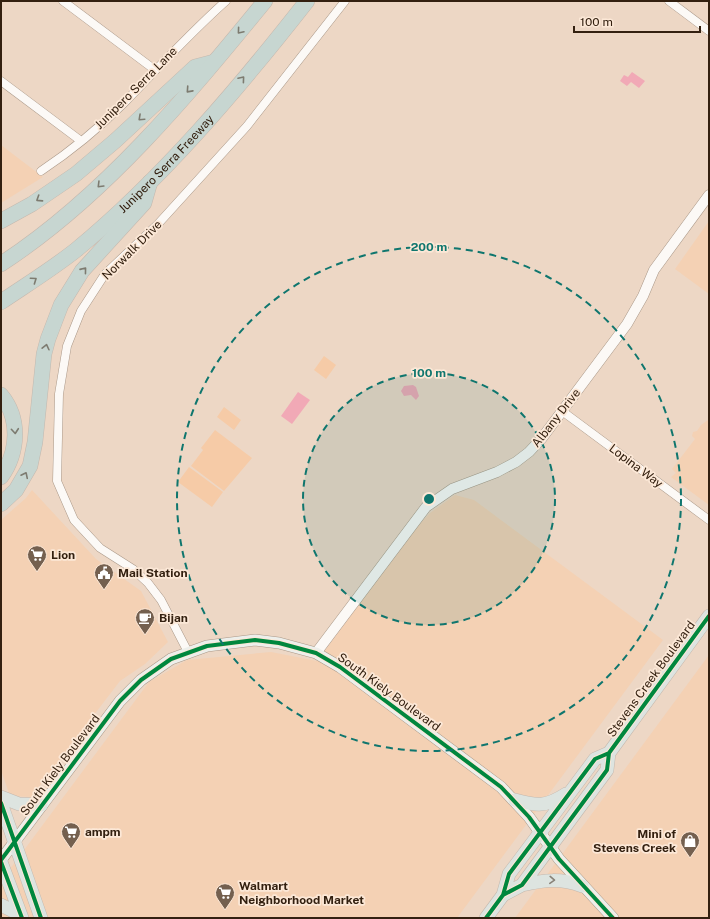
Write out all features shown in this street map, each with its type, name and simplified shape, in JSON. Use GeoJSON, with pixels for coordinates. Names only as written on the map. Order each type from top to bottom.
{"type":"FeatureCollection","features":[{"type":"Feature","properties":{"kind":"highway"},"geometry":{"type":"LineString","coordinates":[[1,264],[55,224],[97,188],[163,119],[215,61],[265,1]]}},
{"type":"Feature","properties":{"kind":"highway","name":"Junipero Serra Freeway"},"geometry":{"type":"LineString","coordinates":[[1,302],[75,250],[117,213],[150,181],[226,98],[307,1]]}},
{"type":"Feature","properties":{"kind":"highway"},"geometry":{"type":"LineString","coordinates":[[1,221],[32,204],[76,174],[115,141],[194,68],[215,61]]}},
{"type":"Feature","properties":{"kind":"highway"},"geometry":{"type":"LineString","coordinates":[[1,504],[16,490],[30,466],[35,442],[44,354],[48,339],[61,306],[82,271],[144,202],[150,181]]}},
{"type":"Feature","properties":{"kind":"highway"},"geometry":{"type":"LineString","coordinates":[[1,395],[12,416],[15,437],[11,460],[1,477]]}},
{"type":"Feature","properties":{"kind":"main road","name":"Stevens Creek Boulevard"},"geometry":{"type":"LineString","coordinates":[[503,895],[522,885],[607,770],[609,753],[709,616]]}},
{"type":"Feature","properties":{"kind":"main road","name":"South Kiely Boulevard"},"geometry":{"type":"LineString","coordinates":[[1,861],[41,805],[129,691],[141,680],[171,659],[188,652],[207,646],[255,640],[279,643],[316,653],[354,677],[480,771],[515,800],[582,886],[613,918]]}},
{"type":"Feature","properties":{"kind":"main road","name":"Stevens Creek Boulevard"},"geometry":{"type":"LineString","coordinates":[[486,918],[503,895],[509,874],[540,832],[595,759],[609,753]]}},
{"type":"Feature","properties":{"kind":"main road"},"geometry":{"type":"LineString","coordinates":[[515,800],[531,804],[544,805],[555,801],[571,791]]}},
{"type":"Feature","properties":{"kind":"main road"},"geometry":{"type":"LineString","coordinates":[[1,797],[19,804],[41,805]]}},
{"type":"Feature","properties":{"kind":"main road"},"geometry":{"type":"LineString","coordinates":[[1,803],[41,918]]}},
{"type":"Feature","properties":{"kind":"main road"},"geometry":{"type":"LineString","coordinates":[[1,861],[22,917]]}},
{"type":"Feature","properties":{"kind":"main road"},"geometry":{"type":"LineString","coordinates":[[522,885],[545,880],[567,880],[582,886]]}},
{"type":"Feature","properties":{"kind":"main road"},"geometry":{"type":"LineString","coordinates":[[1,905],[22,917]]}},
{"type":"Feature","properties":{"kind":"street"},"geometry":{"type":"LineString","coordinates":[[63,1],[155,70]]}},
{"type":"Feature","properties":{"kind":"street","name":"Norwalk Drive"},"geometry":{"type":"LineString","coordinates":[[188,652],[161,600],[148,583],[133,569],[100,548],[74,520],[58,481],[59,394],[67,346],[81,311],[105,274],[158,224],[248,126],[345,1]]}},
{"type":"Feature","properties":{"kind":"street"},"geometry":{"type":"LineString","coordinates":[[669,1],[709,31]]}},
{"type":"Feature","properties":{"kind":"street","name":"Junipero Serra Lane"},"geometry":{"type":"LineString","coordinates":[[41,171],[81,141],[124,103],[221,3]]}},
{"type":"Feature","properties":{"kind":"street"},"geometry":{"type":"LineString","coordinates":[[1,81],[81,141]]}},
{"type":"Feature","properties":{"kind":"street","name":"Albany Drive"},"geometry":{"type":"LineString","coordinates":[[316,653],[426,507],[450,489],[497,472],[516,462],[529,452],[542,438],[627,324],[640,302],[654,270],[709,195]]}},
{"type":"Feature","properties":{"kind":"street","name":"Lopina Way"},"geometry":{"type":"LineString","coordinates":[[562,411],[709,520]]}},
{"type":"Feature","properties":{"kind":"shaded area"},"geometry":{"type":"Polygon","coordinates":[[[632,72],[645,81],[639,88],[631,82],[627,86],[620,81],[624,75],[628,77],[632,72]]]}},
{"type":"Feature","properties":{"kind":"shaded area"},"geometry":{"type":"Polygon","coordinates":[[[1,145],[43,177],[1,203],[1,145]]]}},
{"type":"Feature","properties":{"kind":"shaded area"},"geometry":{"type":"Polygon","coordinates":[[[709,221],[709,294],[675,269],[709,221]]]}},
{"type":"Feature","properties":{"kind":"shaded area"},"geometry":{"type":"Polygon","coordinates":[[[324,356],[336,365],[326,379],[314,370],[324,356]]]}},
{"type":"Feature","properties":{"kind":"shaded area"},"geometry":{"type":"Polygon","coordinates":[[[413,385],[416,387],[419,396],[416,400],[411,395],[404,396],[401,391],[404,386],[413,385]]]}},
{"type":"Feature","properties":{"kind":"shaded area"},"geometry":{"type":"Polygon","coordinates":[[[298,392],[310,400],[292,424],[281,416],[298,392]]]}},
{"type":"Feature","properties":{"kind":"shaded area"},"geometry":{"type":"Polygon","coordinates":[[[224,407],[241,420],[234,430],[217,417],[224,407]]]}},
{"type":"Feature","properties":{"kind":"shaded area"},"geometry":{"type":"Polygon","coordinates":[[[708,420],[709,505],[671,477],[676,473],[672,469],[695,439],[692,436],[693,432],[697,431],[701,425],[708,420]]]}},
{"type":"Feature","properties":{"kind":"shaded area"},"geometry":{"type":"Polygon","coordinates":[[[215,430],[252,458],[224,491],[191,466],[203,450],[201,448],[215,430]]]}},
{"type":"Feature","properties":{"kind":"shaded area"},"geometry":{"type":"Polygon","coordinates":[[[189,467],[223,492],[212,507],[178,482],[189,467]]]}},
{"type":"Feature","properties":{"kind":"shaded area"},"geometry":{"type":"Polygon","coordinates":[[[32,490],[96,559],[141,591],[168,642],[145,664],[120,681],[31,797],[10,796],[1,770],[1,520],[26,498],[32,490]]]}},
{"type":"Feature","properties":{"kind":"shaded area"},"geometry":{"type":"Polygon","coordinates":[[[455,495],[474,500],[663,640],[457,918],[1,918],[1,881],[149,682],[187,660],[271,652],[317,661],[417,527],[430,513],[455,495]]]}},
{"type":"Feature","properties":{"kind":"shaded area"},"geometry":{"type":"Polygon","coordinates":[[[709,655],[709,918],[515,918],[709,655]]]}},
{"type":"Feature","properties":{"kind":"cycle path"},"geometry":{"type":"LineString","coordinates":[[503,895],[522,885],[607,770],[609,753],[709,616]]}},
{"type":"Feature","properties":{"kind":"cycle path"},"geometry":{"type":"LineString","coordinates":[[1,860],[120,701],[141,680],[171,659],[207,646],[255,640],[279,643],[316,653],[340,667],[501,787],[529,817],[559,859],[613,918]]}},
{"type":"Feature","properties":{"kind":"cycle path"},"geometry":{"type":"LineString","coordinates":[[486,918],[503,895],[509,874],[595,759],[609,753]]}},
{"type":"Feature","properties":{"kind":"cycle path"},"geometry":{"type":"LineString","coordinates":[[1,803],[41,918]]}},
{"type":"Feature","properties":{"kind":"cycle path"},"geometry":{"type":"LineString","coordinates":[[1,862],[22,918]]}},
{"type":"Feature","properties":{"kind":"place","name":"Lion"},"geometry":{"type":"Point","coordinates":[37,572]}},
{"type":"Feature","properties":{"kind":"place","name":"Mail Station"},"geometry":{"type":"Point","coordinates":[104,590]}},
{"type":"Feature","properties":{"kind":"place","name":"Bijan"},"geometry":{"type":"Point","coordinates":[145,635]}},
{"type":"Feature","properties":{"kind":"place","name":"ampm"},"geometry":{"type":"Point","coordinates":[71,849]}},
{"type":"Feature","properties":{"kind":"place","name":"Mini of Stevens Creek"},"geometry":{"type":"Point","coordinates":[690,858]}},
{"type":"Feature","properties":{"kind":"place","name":"Walmart Neighborhood Market"},"geometry":{"type":"Point","coordinates":[225,910]}}]}
